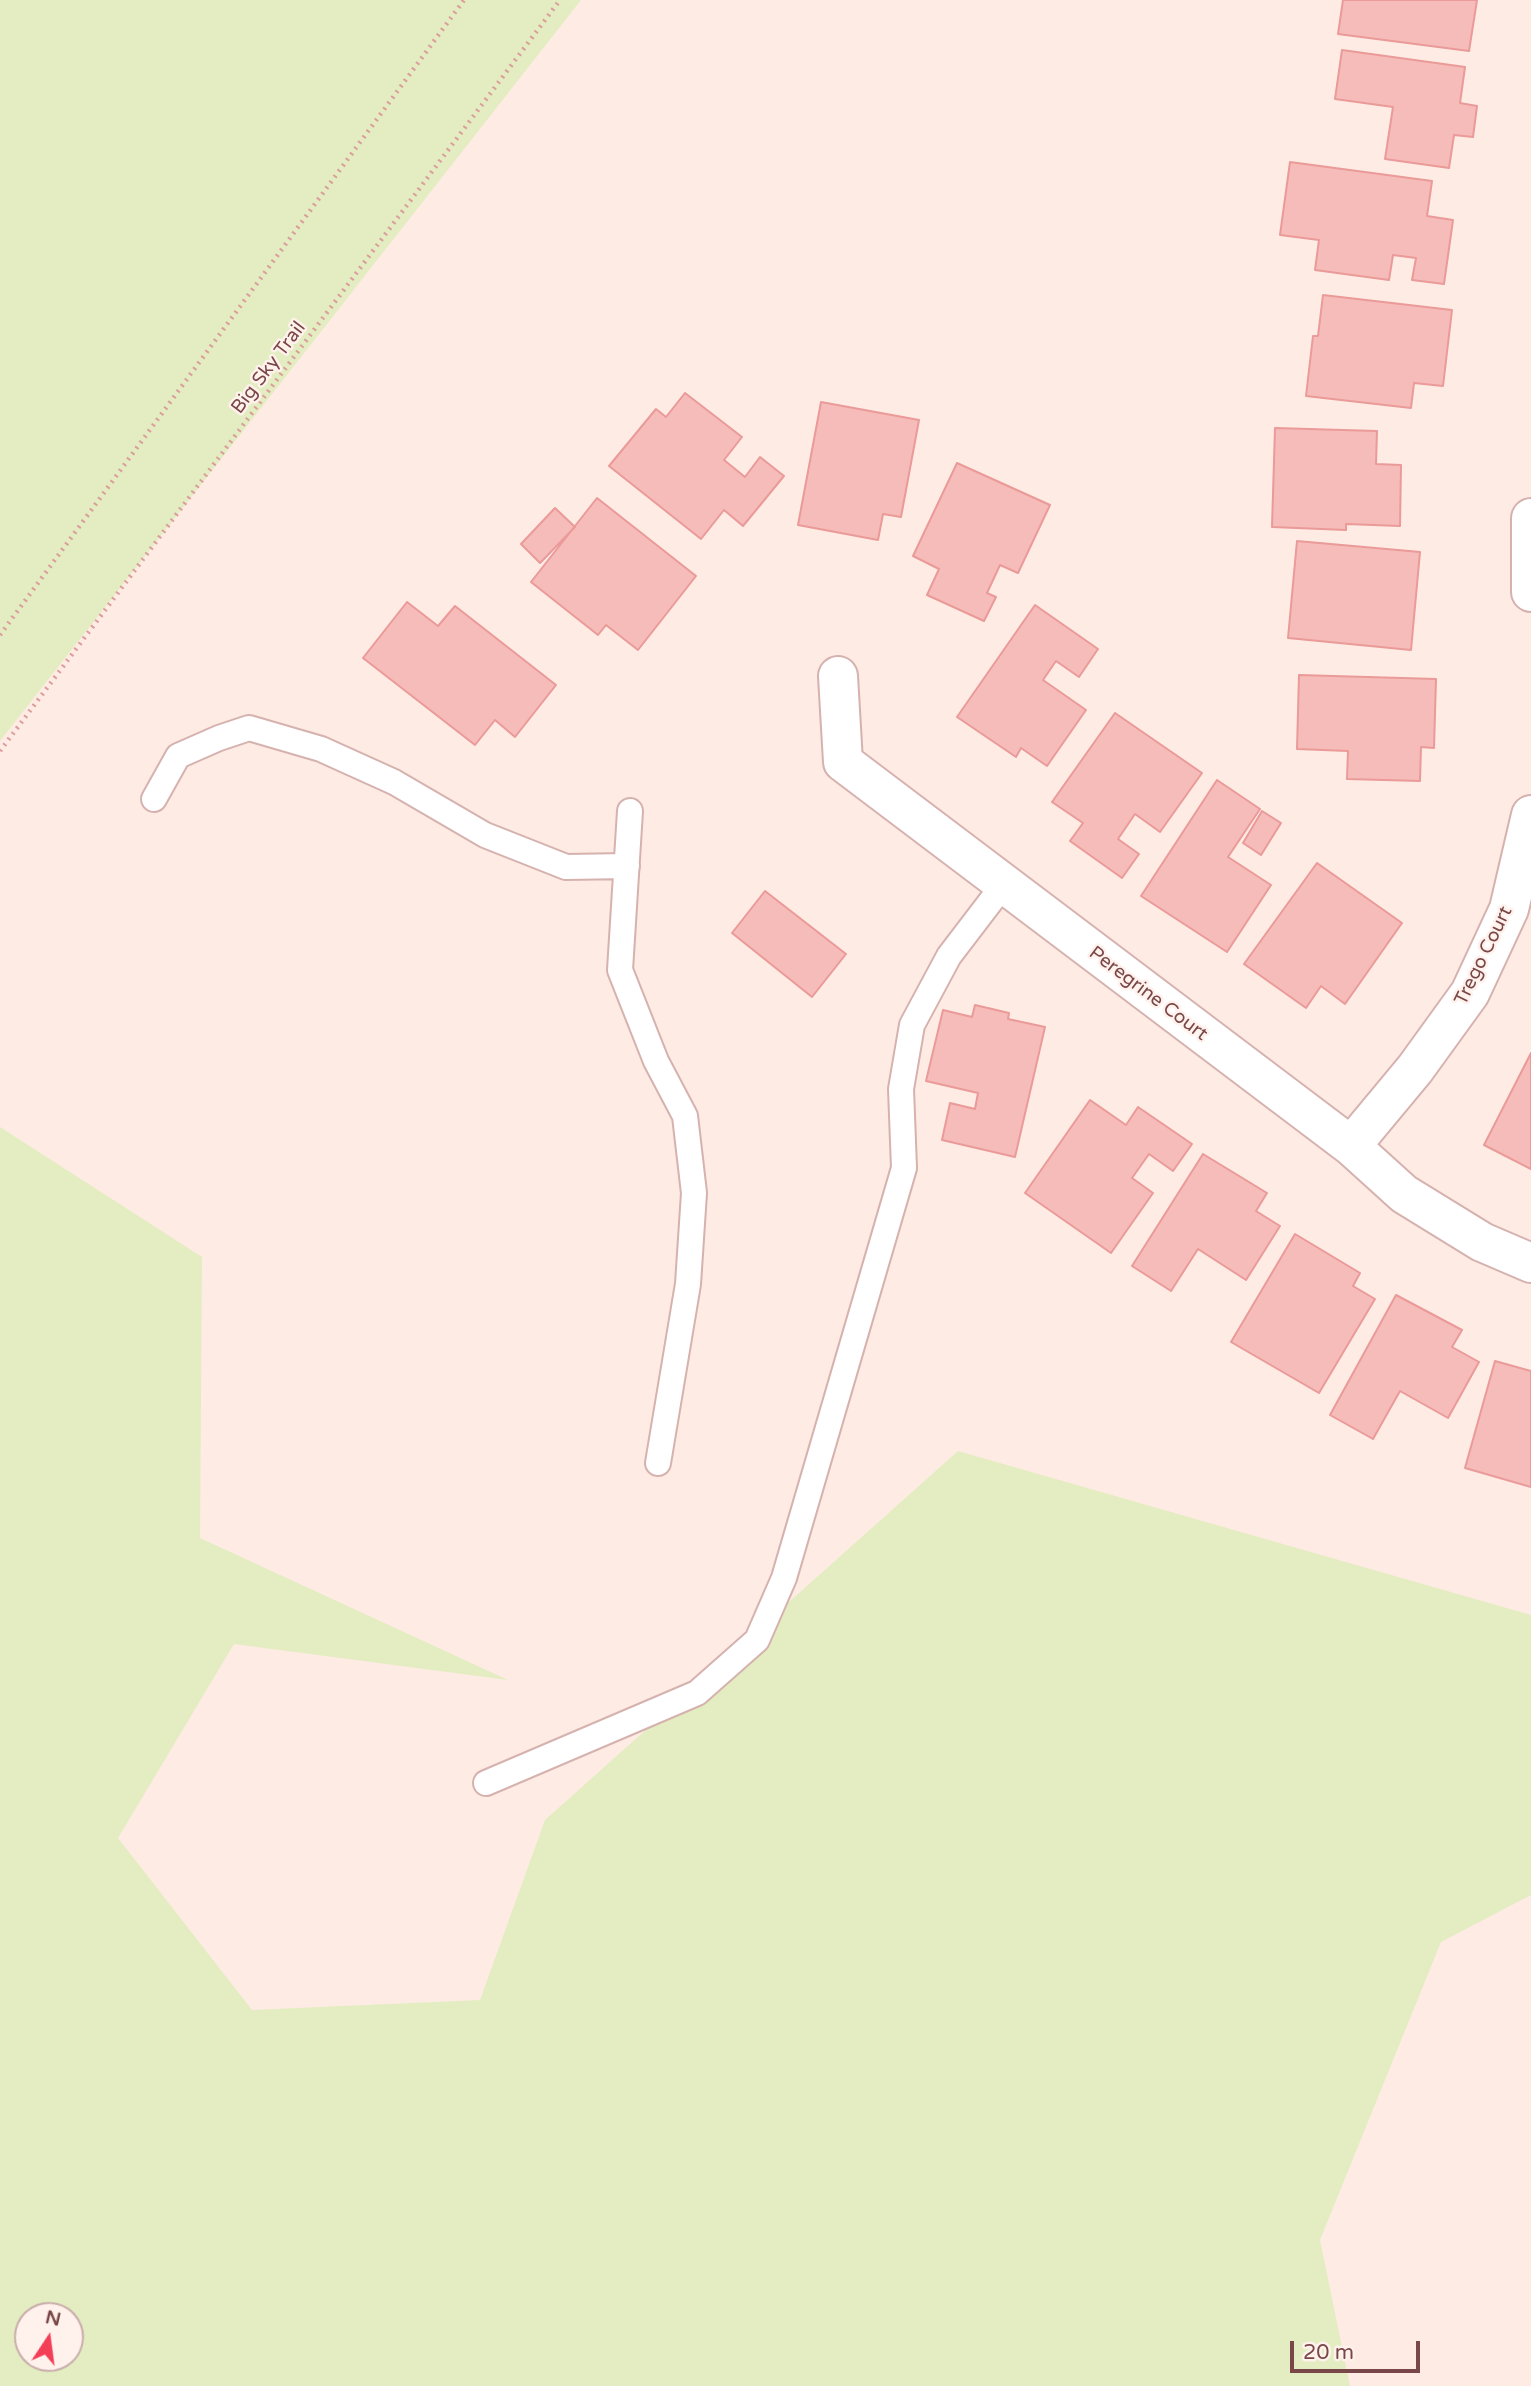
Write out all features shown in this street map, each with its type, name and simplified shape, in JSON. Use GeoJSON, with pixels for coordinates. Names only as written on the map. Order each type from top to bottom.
{"type":"FeatureCollection","features":[{"type":"Feature","properties":{"kind":"street"},"geometry":{"type":"LineString","coordinates":[[1531,518],[1531,592]]}},
{"type":"Feature","properties":{"kind":"street","name":"Peregrine Court"},"geometry":{"type":"LineString","coordinates":[[838,676],[843,762],[1350,1146],[1404,1194],[1482,1242],[1531,1263]]}},
{"type":"Feature","properties":{"kind":"street","name":"Trego Court"},"geometry":{"type":"LineString","coordinates":[[1350,1146],[1415,1069],[1470,993],[1509,909],[1531,815]]}},
{"type":"Feature","properties":{"kind":"lane"},"geometry":{"type":"LineString","coordinates":[[154,799],[178,756],[248,728],[321,749],[394,782],[485,835],[566,867],[627,866]]}},
{"type":"Feature","properties":{"kind":"lane"},"geometry":{"type":"LineString","coordinates":[[631,811],[620,970],[656,1061],[685,1116],[694,1194],[688,1283],[658,1463]]}},
{"type":"Feature","properties":{"kind":"lane"},"geometry":{"type":"LineString","coordinates":[[486,1783],[697,1693],[757,1640],[784,1578],[904,1168],[901,1089],[912,1025],[949,956],[1004,884]]}},
{"type":"Feature","properties":{"kind":"path"},"geometry":{"type":"LineString","coordinates":[[0,635],[464,0]]}},
{"type":"Feature","properties":{"kind":"path","name":"Big Sky Trail"},"geometry":{"type":"LineString","coordinates":[[0,751],[560,0]]}},
{"type":"Feature","properties":{"kind":"green space"},"geometry":{"type":"Polygon","coordinates":[[[0,0],[581,0],[0,741],[0,0]]]}},
{"type":"Feature","properties":{"kind":"green space"},"geometry":{"type":"Polygon","coordinates":[[[0,1127],[202,1257],[200,1538],[508,1680],[234,1644],[118,1838],[252,2010],[480,2000],[545,1820],[958,1451],[1531,1615],[1531,1895],[1441,1942],[1320,2240],[1350,2386],[0,2386],[0,1127]]]}},
{"type":"Feature","properties":{"kind":"building"},"geometry":{"type":"Polygon","coordinates":[[[1343,0],[1477,0],[1469,51],[1338,34],[1343,0]]]}},
{"type":"Feature","properties":{"kind":"building"},"geometry":{"type":"Polygon","coordinates":[[[1342,50],[1465,67],[1460,103],[1477,106],[1473,137],[1454,135],[1449,168],[1385,159],[1393,107],[1335,99],[1342,50]]]}},
{"type":"Feature","properties":{"kind":"building"},"geometry":{"type":"Polygon","coordinates":[[[1290,162],[1432,181],[1427,216],[1453,220],[1444,284],[1412,280],[1416,258],[1393,255],[1389,280],[1315,270],[1319,240],[1280,235],[1290,162]]]}},
{"type":"Feature","properties":{"kind":"building"},"geometry":{"type":"Polygon","coordinates":[[[1323,295],[1452,310],[1443,386],[1414,383],[1411,408],[1306,396],[1313,336],[1318,336],[1323,295]]]}},
{"type":"Feature","properties":{"kind":"building"},"geometry":{"type":"Polygon","coordinates":[[[685,393],[742,437],[724,460],[745,477],[760,457],[784,476],[743,526],[724,510],[701,539],[609,466],[656,409],[666,417],[685,393]]]}},
{"type":"Feature","properties":{"kind":"building"},"geometry":{"type":"Polygon","coordinates":[[[821,402],[919,420],[901,517],[883,514],[878,540],[798,525],[821,402]]]}},
{"type":"Feature","properties":{"kind":"building"},"geometry":{"type":"Polygon","coordinates":[[[1275,428],[1377,431],[1376,464],[1401,465],[1400,526],[1346,524],[1346,530],[1272,527],[1275,428]]]}},
{"type":"Feature","properties":{"kind":"building"},"geometry":{"type":"Polygon","coordinates":[[[957,463],[1050,505],[1018,573],[1000,565],[987,593],[996,597],[984,621],[927,595],[939,569],[913,556],[957,463]]]}},
{"type":"Feature","properties":{"kind":"building"},"geometry":{"type":"Polygon","coordinates":[[[597,498],[696,576],[638,650],[606,625],[598,635],[531,582],[597,498]]]}},
{"type":"Feature","properties":{"kind":"building"},"geometry":{"type":"Polygon","coordinates":[[[555,508],[575,527],[540,563],[521,544],[555,508]]]}},
{"type":"Feature","properties":{"kind":"building"},"geometry":{"type":"Polygon","coordinates":[[[1297,541],[1420,552],[1411,650],[1288,638],[1297,541]]]}},
{"type":"Feature","properties":{"kind":"building"},"geometry":{"type":"Polygon","coordinates":[[[407,602],[438,626],[455,606],[556,685],[515,737],[495,720],[475,745],[363,658],[407,602]]]}},
{"type":"Feature","properties":{"kind":"building"},"geometry":{"type":"Polygon","coordinates":[[[1035,605],[1098,649],[1079,677],[1056,661],[1043,680],[1086,710],[1047,766],[1021,748],[1016,757],[957,717],[1035,605]]]}},
{"type":"Feature","properties":{"kind":"building"},"geometry":{"type":"Polygon","coordinates":[[[1299,675],[1436,679],[1434,748],[1421,747],[1420,781],[1347,779],[1348,751],[1297,749],[1299,675]]]}},
{"type":"Feature","properties":{"kind":"building"},"geometry":{"type":"Polygon","coordinates":[[[1115,713],[1202,773],[1160,832],[1135,814],[1118,839],[1139,854],[1122,878],[1070,841],[1083,823],[1052,802],[1115,713]]]}},
{"type":"Feature","properties":{"kind":"building"},"geometry":{"type":"Polygon","coordinates":[[[1217,780],[1260,809],[1228,857],[1271,885],[1227,952],[1141,896],[1217,780]]]}},
{"type":"Feature","properties":{"kind":"building"},"geometry":{"type":"Polygon","coordinates":[[[1262,811],[1281,823],[1261,855],[1243,843],[1262,811]]]}},
{"type":"Feature","properties":{"kind":"building"},"geometry":{"type":"Polygon","coordinates":[[[1317,863],[1402,923],[1345,1004],[1321,986],[1306,1008],[1244,964],[1317,863]]]}},
{"type":"Feature","properties":{"kind":"building"},"geometry":{"type":"Polygon","coordinates":[[[765,891],[846,954],[812,997],[732,933],[765,891]]]}},
{"type":"Feature","properties":{"kind":"building"},"geometry":{"type":"Polygon","coordinates":[[[975,1005],[1009,1013],[1008,1019],[1045,1027],[1015,1157],[942,1140],[950,1103],[975,1109],[978,1093],[926,1081],[943,1010],[972,1017],[975,1005]]]}},
{"type":"Feature","properties":{"kind":"building"},"geometry":{"type":"Polygon","coordinates":[[[1531,1053],[1531,1169],[1484,1145],[1531,1053]]]}},
{"type":"Feature","properties":{"kind":"building"},"geometry":{"type":"Polygon","coordinates":[[[1090,1100],[1126,1125],[1138,1107],[1192,1144],[1173,1171],[1149,1154],[1132,1178],[1153,1193],[1111,1253],[1025,1193],[1090,1100]]]}},
{"type":"Feature","properties":{"kind":"building"},"geometry":{"type":"Polygon","coordinates":[[[1203,1154],[1267,1193],[1256,1211],[1280,1226],[1246,1280],[1198,1249],[1171,1291],[1132,1266],[1203,1154]]]}},
{"type":"Feature","properties":{"kind":"building"},"geometry":{"type":"Polygon","coordinates":[[[1295,1234],[1360,1273],[1353,1286],[1375,1299],[1319,1393],[1231,1342],[1295,1234]]]}},
{"type":"Feature","properties":{"kind":"building"},"geometry":{"type":"Polygon","coordinates":[[[1396,1295],[1462,1330],[1452,1347],[1479,1362],[1448,1418],[1400,1391],[1373,1439],[1330,1415],[1396,1295]]]}},
{"type":"Feature","properties":{"kind":"building"},"geometry":{"type":"Polygon","coordinates":[[[1495,1361],[1531,1371],[1531,1487],[1465,1468],[1495,1361]]]}}]}
